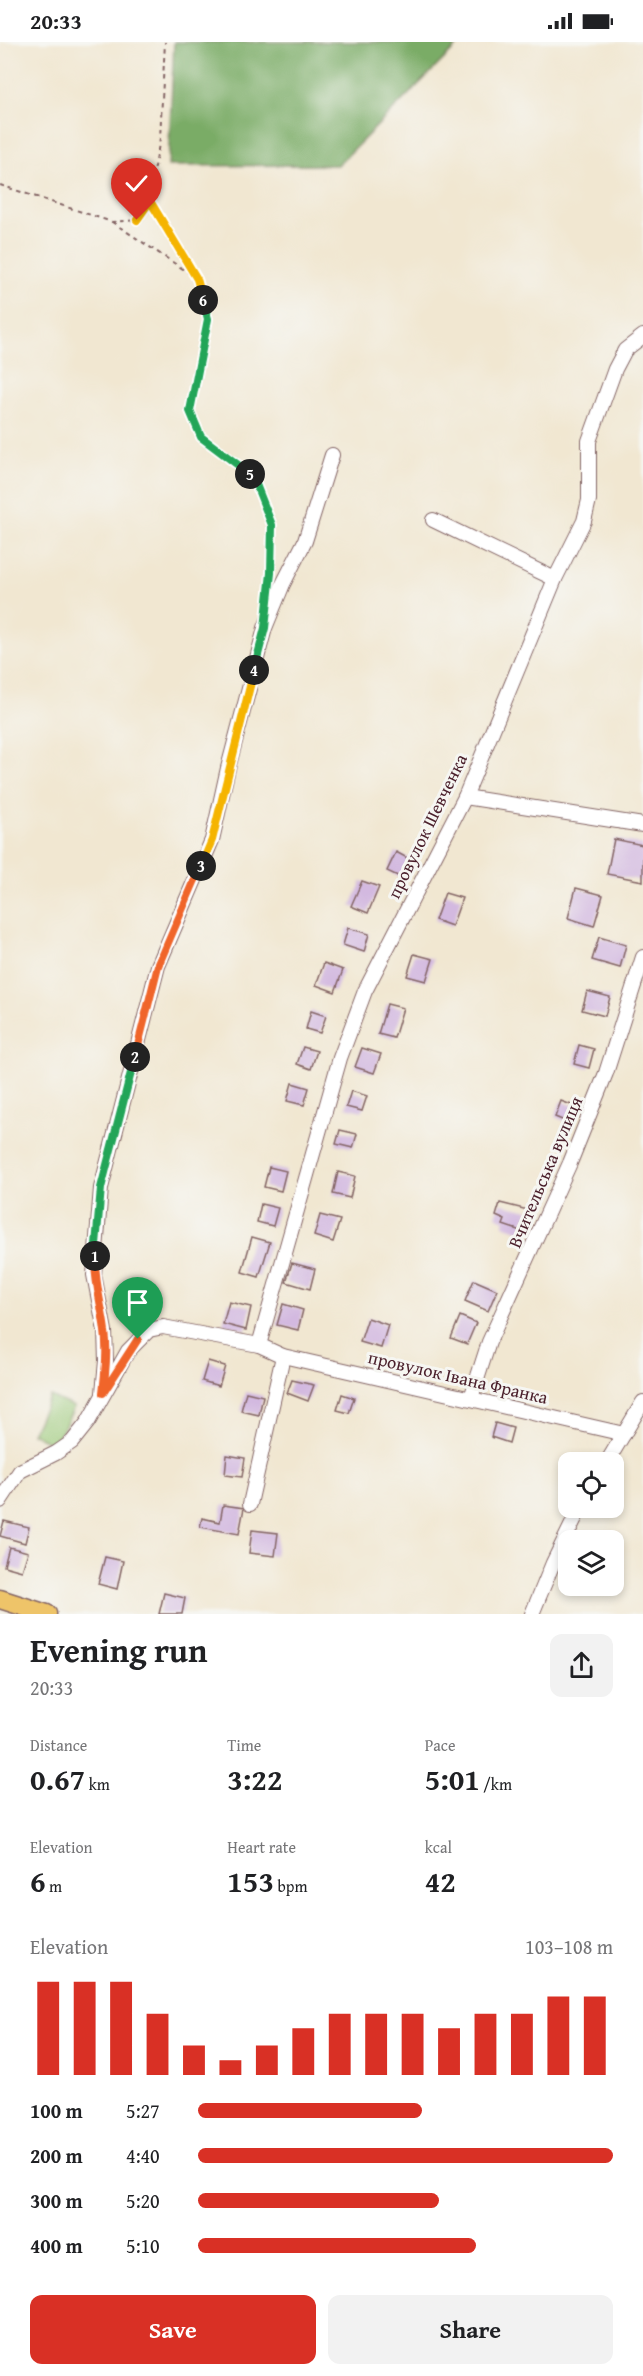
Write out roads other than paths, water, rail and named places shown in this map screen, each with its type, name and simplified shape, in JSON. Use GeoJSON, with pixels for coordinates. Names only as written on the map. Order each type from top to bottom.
{"type":"FeatureCollection","features":[{"type":"Feature","properties":{"kind":"main road"},"geometry":{"type":"LineString","coordinates":[[0,1599],[46,1614]]}},
{"type":"Feature","properties":{"kind":"street","name":"провулок Шевченка"},"geometry":{"type":"LineString","coordinates":[[259,1345],[340,1058],[360,1002],[465,797],[555,579],[584,521],[588,500],[589,441],[615,369],[625,350],[643,336]]}},
{"type":"Feature","properties":{"kind":"street"},"geometry":{"type":"LineString","coordinates":[[103,1393],[106,1361],[105,1331],[94,1275],[101,1188],[158,966],[212,840],[228,768],[265,628],[283,584],[305,541],[332,455]]}},
{"type":"Feature","properties":{"kind":"street"},"geometry":{"type":"LineString","coordinates":[[433,520],[555,579]]}},
{"type":"Feature","properties":{"kind":"street"},"geometry":{"type":"LineString","coordinates":[[465,797],[643,825]]}},
{"type":"Feature","properties":{"kind":"street","name":"Вчительська вулиця"},"geometry":{"type":"LineString","coordinates":[[471,1398],[489,1342],[570,1162],[606,1074],[643,957]]}},
{"type":"Feature","properties":{"kind":"street","name":"провулок Івана Франка"},"geometry":{"type":"LineString","coordinates":[[0,1501],[20,1471],[56,1453],[72,1442],[88,1422],[128,1351],[149,1330],[163,1327],[259,1345],[283,1356],[624,1434]]}},
{"type":"Feature","properties":{"kind":"street"},"geometry":{"type":"LineString","coordinates":[[250,1504],[283,1356]]}},
{"type":"Feature","properties":{"kind":"street"},"geometry":{"type":"LineString","coordinates":[[613,1452],[643,1402]]}},
{"type":"Feature","properties":{"kind":"street"},"geometry":{"type":"LineString","coordinates":[[532,1614],[575,1518]]}}]}
